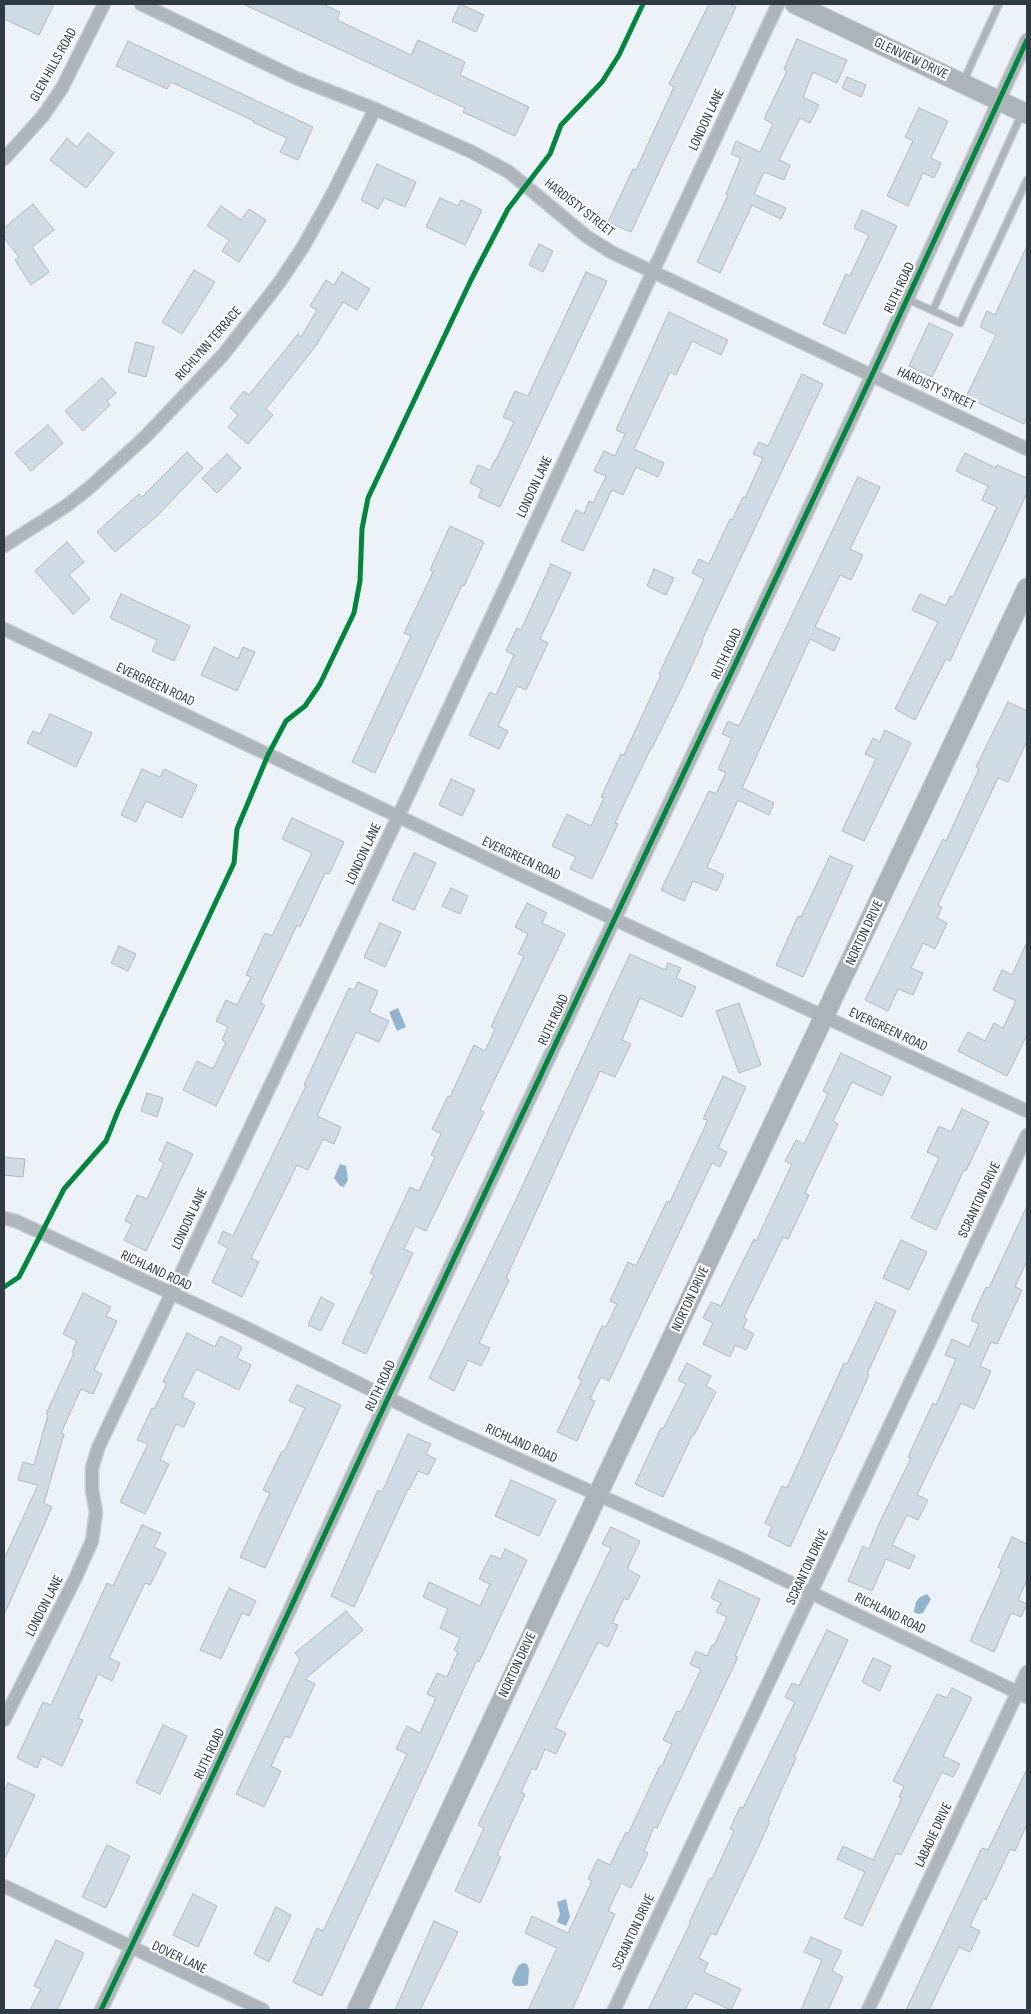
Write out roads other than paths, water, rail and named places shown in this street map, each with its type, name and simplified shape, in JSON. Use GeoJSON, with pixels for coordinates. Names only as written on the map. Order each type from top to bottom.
{"type":"FeatureCollection","features":[{"type":"Feature","properties":{"kind":"street","name":"GLEN HILLS ROAD"},"geometry":{"type":"LineString","coordinates":[[4,159],[42,116],[62,88],[104,4]]}},
{"type":"Feature","properties":{"kind":"street","name":"HARDISTY STREET"},"geometry":{"type":"LineString","coordinates":[[141,4],[296,78],[375,109],[472,152],[509,172],[586,236],[611,252],[1027,449]]}},
{"type":"Feature","properties":{"kind":"street","name":"LONDON LANE"},"geometry":{"type":"LineString","coordinates":[[4,1720],[76,1579],[92,1541],[96,1512],[92,1490],[92,1468],[98,1448],[398,817],[778,4]]}},
{"type":"Feature","properties":{"kind":"street","name":"GLENVIEW DRIVE"},"geometry":{"type":"LineString","coordinates":[[794,4],[1025,113]]}},
{"type":"Feature","properties":{"kind":"street","name":"RUTH ROAD"},"geometry":{"type":"LineString","coordinates":[[101,2010],[872,375],[1027,40]]}},
{"type":"Feature","properties":{"kind":"street","name":"RICHLYNN TERRACE"},"geometry":{"type":"LineString","coordinates":[[4,546],[66,506],[89,488],[144,438],[223,355],[279,283],[303,247],[332,195],[375,109]]}},
{"type":"Feature","properties":{"kind":"street","name":"NORTON DRIVE"},"geometry":{"type":"LineString","coordinates":[[357,2010],[598,1494],[1027,588]]}},
{"type":"Feature","properties":{"kind":"street","name":"EVERGREEN ROAD"},"geometry":{"type":"LineString","coordinates":[[4,629],[614,919],[1027,1111]]}},
{"type":"Feature","properties":{"kind":"street","name":"SCRANTON DRIVE"},"geometry":{"type":"LineString","coordinates":[[614,2010],[1027,1135]]}},
{"type":"Feature","properties":{"kind":"street","name":"RICHLAND ROAD"},"geometry":{"type":"LineString","coordinates":[[4,1218],[16,1221],[171,1295],[242,1326],[451,1429],[737,1557],[1022,1695]]}},
{"type":"Feature","properties":{"kind":"street","name":"LABADIE DRIVE"},"geometry":{"type":"LineString","coordinates":[[868,2010],[1022,1695],[1027,1672]]}},
{"type":"Feature","properties":{"kind":"street","name":"DOVER LANE"},"geometry":{"type":"LineString","coordinates":[[4,1886],[263,2010]]}},
{"type":"Feature","properties":{"kind":"lane"},"geometry":{"type":"LineString","coordinates":[[962,84],[999,4]]}},
{"type":"Feature","properties":{"kind":"lane"},"geometry":{"type":"LineString","coordinates":[[933,310],[1025,113]]}},
{"type":"Feature","properties":{"kind":"lane"},"geometry":{"type":"LineString","coordinates":[[907,299],[960,323],[1027,180]]}},
{"type":"Feature","properties":{"kind":"water"},"geometry":{"type":"Polygon","coordinates":[[[398,1008],[406,1027],[397,1031],[389,1012],[398,1008]]]}},
{"type":"Feature","properties":{"kind":"water"},"geometry":{"type":"Polygon","coordinates":[[[340,1164],[346,1166],[348,1180],[344,1187],[340,1186],[334,1178],[340,1164]]]}},
{"type":"Feature","properties":{"kind":"water"},"geometry":{"type":"Polygon","coordinates":[[[927,1594],[931,1599],[923,1613],[918,1614],[914,1612],[916,1602],[920,1597],[927,1594]]]}},
{"type":"Feature","properties":{"kind":"water"},"geometry":{"type":"Polygon","coordinates":[[[566,1899],[570,1917],[566,1926],[557,1922],[560,1914],[557,1902],[566,1899]]]}},
{"type":"Feature","properties":{"kind":"water"},"geometry":{"type":"Polygon","coordinates":[[[523,1963],[527,1964],[529,1969],[528,1984],[525,1986],[515,1986],[512,1982],[513,1977],[518,1966],[523,1963]]]}}]}
